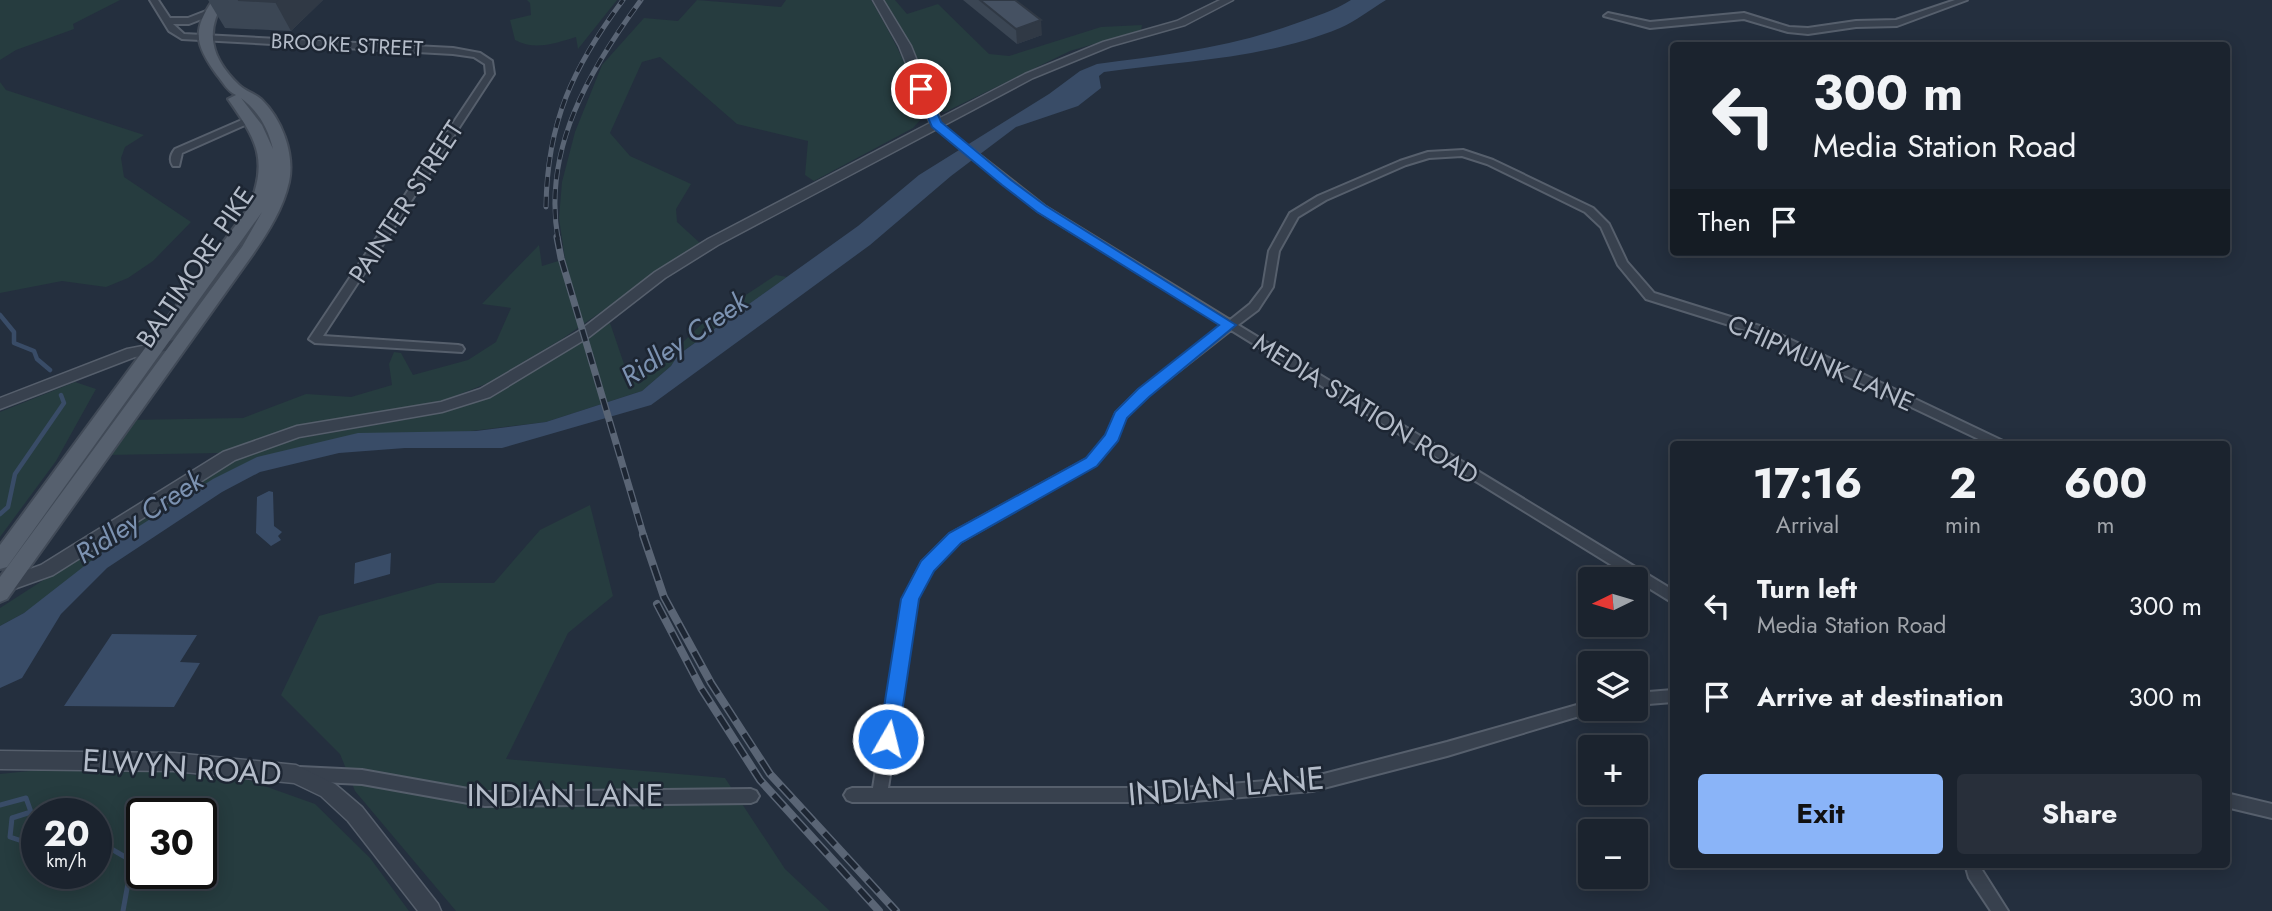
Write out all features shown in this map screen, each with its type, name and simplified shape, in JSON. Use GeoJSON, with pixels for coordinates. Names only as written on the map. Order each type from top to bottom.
{"type":"FeatureCollection","features":[{"type":"Feature","properties":{"kind":"main road"},"geometry":{"type":"LineString","coordinates":[[219,0],[209,13],[203,37],[205,48],[236,89]]}},
{"type":"Feature","properties":{"kind":"main road","name":"BALTIMORE PIKE"},"geometry":{"type":"LineString","coordinates":[[0,561],[169,345],[258,231],[272,206],[281,181],[282,149],[275,128],[244,92],[236,89],[233,96],[260,132],[267,153],[267,176],[261,200],[169,345],[1,589]]}},
{"type":"Feature","properties":{"kind":"street"},"geometry":{"type":"LineString","coordinates":[[154,0],[169,21],[189,21],[209,13]]}},
{"type":"Feature","properties":{"kind":"street","name":"MEDIA STATION ROAD"},"geometry":{"type":"LineString","coordinates":[[878,0],[905,46],[936,124],[1042,209],[1670,595]]}},
{"type":"Feature","properties":{"kind":"street"},"geometry":{"type":"LineString","coordinates":[[1,589],[47,570],[229,456],[297,432],[442,407],[485,393],[584,334],[660,275],[713,242],[936,124],[1071,57],[1181,23],[1228,0]]}},
{"type":"Feature","properties":{"kind":"street"},"geometry":{"type":"LineString","coordinates":[[1608,16],[1657,25],[1744,16],[1788,29],[1808,31],[1856,24],[1897,23],[1964,0]]}},
{"type":"Feature","properties":{"kind":"street","name":"BROOKE STREET"},"geometry":{"type":"LineString","coordinates":[[169,21],[172,29],[180,35],[453,51],[477,55],[489,63]]}},
{"type":"Feature","properties":{"kind":"street","name":"PAINTER STREET"},"geometry":{"type":"LineString","coordinates":[[458,349],[316,339],[490,75],[489,63]]}},
{"type":"Feature","properties":{"kind":"street"},"geometry":{"type":"LineString","coordinates":[[176,164],[177,150],[251,119]]}},
{"type":"Feature","properties":{"kind":"street","name":"CHIPMUNK LANE"},"geometry":{"type":"LineString","coordinates":[[880,793],[910,599],[928,566],[955,538],[1091,462],[1112,437],[1120,416],[1143,393],[1254,307],[1268,287],[1274,251],[1294,215],[1322,198],[1428,155],[1463,153],[1490,162],[1589,210],[1605,226],[1622,262],[1650,296],[1762,331],[1993,441]]}},
{"type":"Feature","properties":{"kind":"street"},"geometry":{"type":"LineString","coordinates":[[0,404],[117,358],[169,345]]}},
{"type":"Feature","properties":{"kind":"street"},"geometry":{"type":"LineString","coordinates":[[1648,698],[1670,696]]}},
{"type":"Feature","properties":{"kind":"street","name":"INDIAN LANE"},"geometry":{"type":"LineString","coordinates":[[852,794],[1182,795],[1312,784],[1578,711]]}},
{"type":"Feature","properties":{"kind":"street","name":"ELWYN ROAD"},"geometry":{"type":"LineString","coordinates":[[0,760],[174,762],[296,774],[328,790],[355,814],[431,911]]}},
{"type":"Feature","properties":{"kind":"street","name":"INDIAN LANE"},"geometry":{"type":"LineString","coordinates":[[296,774],[362,777],[485,800],[751,796]]}},
{"type":"Feature","properties":{"kind":"street"},"geometry":{"type":"LineString","coordinates":[[2230,801],[2272,811]]}},
{"type":"Feature","properties":{"kind":"street"},"geometry":{"type":"LineString","coordinates":[[1974,868],[2000,911]]}},
{"type":"Feature","properties":{"kind":"green space"},"geometry":{"type":"Polygon","coordinates":[[[0,0],[120,0],[73,24],[74,29],[16,50],[0,60],[0,0]]]}},
{"type":"Feature","properties":{"kind":"green space"},"geometry":{"type":"Polygon","coordinates":[[[527,0],[617,0],[578,49],[576,37],[538,45],[515,40],[510,20],[531,15],[530,3],[527,0]]]}},
{"type":"Feature","properties":{"kind":"green space"},"geometry":{"type":"Polygon","coordinates":[[[697,0],[781,7],[786,0],[871,0],[908,72],[922,118],[913,128],[814,181],[805,175],[808,141],[737,124],[660,57],[642,62],[610,133],[630,156],[691,184],[676,209],[677,222],[700,243],[562,339],[488,383],[440,402],[297,429],[221,453],[105,455],[129,420],[243,418],[306,394],[351,397],[392,385],[389,364],[394,352],[401,353],[413,375],[468,360],[496,342],[511,308],[482,304],[539,245],[542,266],[565,259],[559,218],[562,182],[575,132],[602,65],[644,18],[678,21],[697,0]]]}},
{"type":"Feature","properties":{"kind":"green space"},"geometry":{"type":"Polygon","coordinates":[[[884,0],[895,0],[907,14],[938,4],[989,54],[1009,56],[1101,27],[1142,25],[1141,30],[1070,51],[945,112],[935,111],[921,69],[884,0]]]}},
{"type":"Feature","properties":{"kind":"green space"},"geometry":{"type":"Polygon","coordinates":[[[0,82],[6,90],[144,135],[125,147],[121,158],[124,177],[191,222],[153,261],[128,278],[106,287],[62,281],[0,293],[0,82]]]}},
{"type":"Feature","properties":{"kind":"green space"},"geometry":{"type":"Polygon","coordinates":[[[776,275],[787,277],[678,355],[671,366],[642,391],[546,422],[257,457],[24,613],[0,626],[0,608],[227,462],[296,439],[426,416],[465,405],[498,391],[610,323],[624,364],[655,364],[703,323],[776,275]]]}},
{"type":"Feature","properties":{"kind":"green space"},"geometry":{"type":"Polygon","coordinates":[[[75,382],[96,389],[56,461],[0,537],[0,412],[75,382]]]}},
{"type":"Feature","properties":{"kind":"green space"},"geometry":{"type":"Polygon","coordinates":[[[590,505],[613,596],[568,633],[506,759],[725,778],[785,869],[830,911],[456,911],[355,791],[340,754],[281,695],[319,616],[437,583],[494,583],[540,530],[590,505]]]}},
{"type":"Feature","properties":{"kind":"green space"},"geometry":{"type":"Polygon","coordinates":[[[49,769],[167,769],[198,776],[248,780],[315,804],[370,858],[409,911],[0,911],[0,774],[49,769]]]}},
{"type":"Feature","properties":{"kind":"water"},"geometry":{"type":"Polygon","coordinates":[[[1351,0],[1386,0],[1340,28],[1283,46],[1253,53],[1104,72],[1099,76],[1101,88],[1078,106],[1016,127],[951,176],[870,245],[651,405],[502,448],[405,448],[339,453],[260,472],[222,492],[107,568],[61,614],[22,678],[0,688],[0,626],[24,613],[119,539],[213,479],[257,457],[358,433],[476,431],[546,422],[642,391],[671,366],[678,355],[858,226],[919,175],[1049,94],[1080,71],[1097,64],[1198,49],[1248,38],[1318,16],[1351,0]]]}},
{"type":"Feature","properties":{"kind":"water"},"geometry":{"type":"Polygon","coordinates":[[[269,491],[273,492],[274,526],[282,532],[278,536],[281,540],[271,546],[256,533],[257,497],[269,491]]]}},
{"type":"Feature","properties":{"kind":"water"},"geometry":{"type":"Polygon","coordinates":[[[391,553],[390,574],[354,584],[355,563],[391,553]]]}},
{"type":"Feature","properties":{"kind":"water"},"geometry":{"type":"Polygon","coordinates":[[[112,634],[197,635],[180,662],[200,663],[174,707],[64,706],[112,634]]]}},
{"type":"Feature","properties":{"kind":"building"},"geometry":{"type":"Polygon","coordinates":[[[238,0],[277,0],[275,2],[238,0]]]}},
{"type":"Feature","properties":{"kind":"building"},"geometry":{"type":"Polygon","coordinates":[[[980,0],[1015,0],[1041,20],[1016,29],[980,0]]]}},
{"type":"Feature","properties":{"kind":"waterway"},"geometry":{"type":"LineString","coordinates":[[0,315],[14,332],[14,343],[34,351],[37,359],[50,370]]}},
{"type":"Feature","properties":{"kind":"waterway"},"geometry":{"type":"LineString","coordinates":[[0,514],[8,507],[15,474],[64,403],[61,395]]}},
{"type":"Feature","properties":{"kind":"waterway"},"geometry":{"type":"LineString","coordinates":[[0,805],[21,799]]}},
{"type":"Feature","properties":{"kind":"waterway"},"geometry":{"type":"LineString","coordinates":[[21,815],[12,818],[10,837],[21,841]]}},
{"type":"Feature","properties":{"kind":"waterway"},"geometry":{"type":"LineString","coordinates":[[112,849],[132,861],[123,911]]}},
{"type":"Feature","properties":{"kind":"railway"},"geometry":{"type":"LineString","coordinates":[[546,207],[551,148],[566,97],[590,49],[623,0]]}},
{"type":"Feature","properties":{"kind":"railway"},"geometry":{"type":"LineString","coordinates":[[558,239],[555,206],[557,173],[574,112],[604,54],[641,0]]}},
{"type":"Feature","properties":{"kind":"railway"},"geometry":{"type":"LineString","coordinates":[[557,237],[644,537]]}},
{"type":"Feature","properties":{"kind":"railway"},"geometry":{"type":"LineString","coordinates":[[643,535],[664,597],[711,683],[770,774],[896,911]]}},
{"type":"Feature","properties":{"kind":"railway"},"geometry":{"type":"LineString","coordinates":[[657,604],[701,688],[760,780],[879,911]]}},
{"type":"Feature","properties":{"kind":"route"},"geometry":{"type":"LineString","coordinates":[[888,739],[910,599],[917,582],[938,553],[955,538],[1091,462],[1112,437],[1120,416],[1143,393],[1228,325],[1042,209],[1006,183],[936,124],[921,89]]}},
{"type":"Feature","properties":{"kind":"water label","name":"Ridley Creek"},"geometry":{"type":"Point","coordinates":[684,339]}},
{"type":"Feature","properties":{"kind":"water label","name":"Ridley Creek"},"geometry":{"type":"Point","coordinates":[139,517]}}]}
